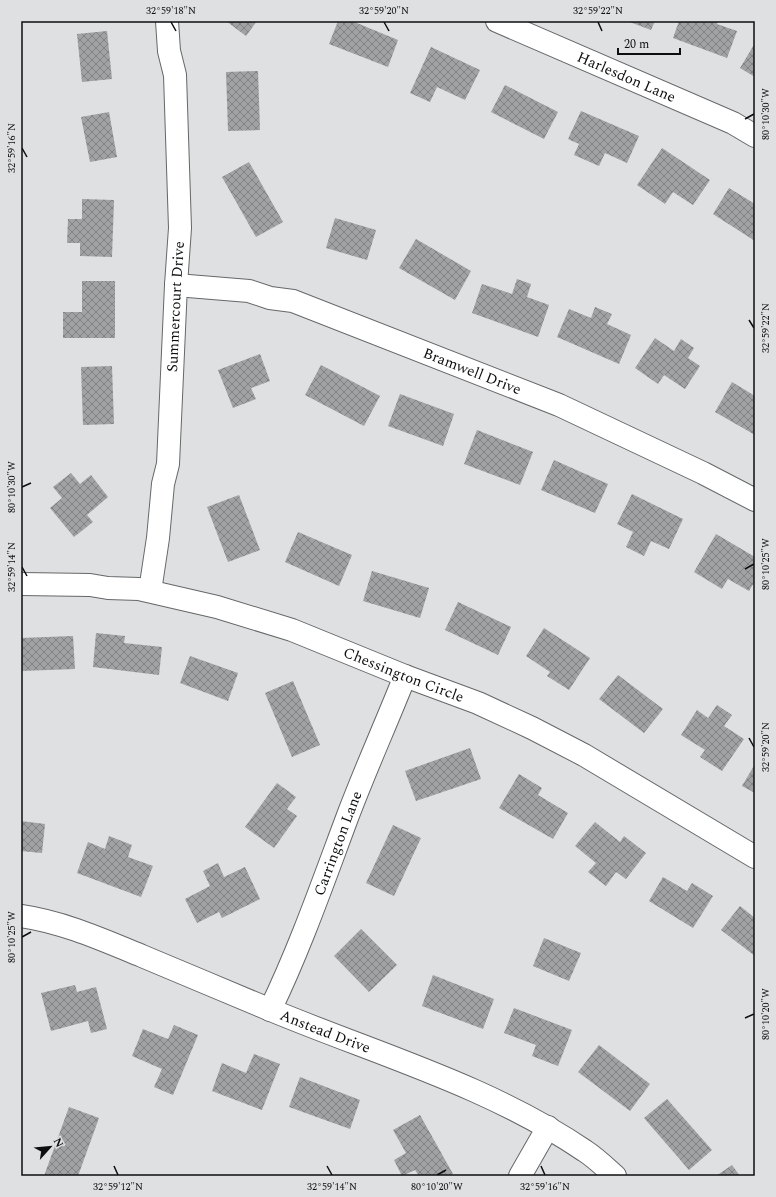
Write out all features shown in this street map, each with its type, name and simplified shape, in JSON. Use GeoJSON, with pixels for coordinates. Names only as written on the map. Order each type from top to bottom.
{"type":"FeatureCollection","features":[{"type":"Feature","properties":{"kind":"street","name":"Summercourt Drive"},"geometry":{"type":"LineString","coordinates":[[150,591],[158,538],[163,484],[168,464],[180,228],[174,75],[169,51],[167,21]]}},
{"type":"Feature","properties":{"kind":"street","name":"Harlesdon Lane"},"geometry":{"type":"LineString","coordinates":[[497,21],[733,123],[755,136]]}},
{"type":"Feature","properties":{"kind":"street","name":"Bramwell Drive"},"geometry":{"type":"LineString","coordinates":[[176,284],[249,291],[270,298],[293,301],[559,405],[678,463],[703,473],[755,500]]}},
{"type":"Feature","properties":{"kind":"street","name":"Chessington Circle"},"geometry":{"type":"LineString","coordinates":[[21,584],[90,585],[150,591],[217,607],[292,630],[404,676],[478,703],[532,728],[584,756],[755,857]]}},
{"type":"Feature","properties":{"kind":"street","name":"Carrington Lane"},"geometry":{"type":"LineString","coordinates":[[270,1010],[288,973],[331,865],[347,817],[404,676]]}},
{"type":"Feature","properties":{"kind":"street","name":"Anstead Drive"},"geometry":{"type":"LineString","coordinates":[[21,916],[52,923],[102,939],[270,1010],[438,1074],[508,1106],[548,1127],[587,1152],[616,1176]]}},
{"type":"Feature","properties":{"kind":"street"},"geometry":{"type":"LineString","coordinates":[[520,1176],[548,1127]]}},
{"type":"Feature","properties":{"kind":"building"},"geometry":{"type":"Polygon","coordinates":[[[226,21],[257,21],[246,36],[226,21]]]}},
{"type":"Feature","properties":{"kind":"building"},"geometry":{"type":"Polygon","coordinates":[[[338,21],[352,21],[398,40],[388,67],[329,44],[338,21]]]}},
{"type":"Feature","properties":{"kind":"building"},"geometry":{"type":"Polygon","coordinates":[[[627,21],[655,21],[651,30],[627,21]]]}},
{"type":"Feature","properties":{"kind":"building"},"geometry":{"type":"Polygon","coordinates":[[[679,21],[718,21],[717,24],[737,31],[727,58],[673,38],[679,21]]]}},
{"type":"Feature","properties":{"kind":"building"},"geometry":{"type":"Polygon","coordinates":[[[107,31],[112,79],[82,82],[77,34],[107,31]]]}},
{"type":"Feature","properties":{"kind":"building"},"geometry":{"type":"Polygon","coordinates":[[[755,43],[755,77],[740,68],[755,43]]]}},
{"type":"Feature","properties":{"kind":"building"},"geometry":{"type":"Polygon","coordinates":[[[431,47],[480,70],[465,100],[437,87],[430,102],[410,93],[431,47]]]}},
{"type":"Feature","properties":{"kind":"building"},"geometry":{"type":"Polygon","coordinates":[[[258,71],[260,130],[228,131],[226,72],[258,71]]]}},
{"type":"Feature","properties":{"kind":"building"},"geometry":{"type":"Polygon","coordinates":[[[505,85],[558,112],[544,139],[491,112],[505,85]]]}},
{"type":"Feature","properties":{"kind":"building"},"geometry":{"type":"Polygon","coordinates":[[[581,111],[639,136],[627,163],[605,153],[599,166],[574,155],[579,144],[568,139],[581,111]]]}},
{"type":"Feature","properties":{"kind":"building"},"geometry":{"type":"Polygon","coordinates":[[[109,112],[117,157],[90,162],[81,117],[109,112]]]}},
{"type":"Feature","properties":{"kind":"building"},"geometry":{"type":"Polygon","coordinates":[[[662,148],[710,180],[693,205],[673,192],[665,204],[637,185],[662,148]]]}},
{"type":"Feature","properties":{"kind":"building"},"geometry":{"type":"Polygon","coordinates":[[[249,162],[283,222],[256,237],[222,177],[249,162]]]}},
{"type":"Feature","properties":{"kind":"building"},"geometry":{"type":"Polygon","coordinates":[[[729,188],[755,204],[755,241],[713,214],[729,188]]]}},
{"type":"Feature","properties":{"kind":"building"},"geometry":{"type":"Polygon","coordinates":[[[82,199],[114,200],[112,257],[80,256],[80,243],[67,243],[68,219],[82,219],[82,199]]]}},
{"type":"Feature","properties":{"kind":"building"},"geometry":{"type":"Polygon","coordinates":[[[335,218],[376,230],[367,260],[326,248],[335,218]]]}},
{"type":"Feature","properties":{"kind":"building"},"geometry":{"type":"Polygon","coordinates":[[[416,239],[471,271],[455,300],[399,268],[416,239]]]}},
{"type":"Feature","properties":{"kind":"building"},"geometry":{"type":"Polygon","coordinates":[[[517,279],[531,284],[527,297],[549,305],[538,337],[472,313],[482,284],[512,294],[517,279]]]}},
{"type":"Feature","properties":{"kind":"building"},"geometry":{"type":"Polygon","coordinates":[[[82,281],[115,281],[115,338],[63,338],[63,312],[82,312],[82,281]]]}},
{"type":"Feature","properties":{"kind":"building"},"geometry":{"type":"Polygon","coordinates":[[[595,307],[612,314],[607,324],[631,335],[619,364],[557,337],[569,309],[591,318],[595,307]]]}},
{"type":"Feature","properties":{"kind":"building"},"geometry":{"type":"Polygon","coordinates":[[[655,338],[674,351],[681,339],[694,348],[688,358],[700,366],[685,389],[664,375],[658,384],[635,368],[655,338]]]}},
{"type":"Feature","properties":{"kind":"building"},"geometry":{"type":"Polygon","coordinates":[[[260,354],[270,381],[251,388],[256,399],[233,408],[218,370],[260,354]]]}},
{"type":"Feature","properties":{"kind":"building"},"geometry":{"type":"Polygon","coordinates":[[[321,365],[380,396],[364,426],[305,395],[321,365]]]}},
{"type":"Feature","properties":{"kind":"building"},"geometry":{"type":"Polygon","coordinates":[[[112,366],[114,424],[83,425],[81,367],[112,366]]]}},
{"type":"Feature","properties":{"kind":"building"},"geometry":{"type":"Polygon","coordinates":[[[732,382],[755,396],[755,435],[715,412],[732,382]]]}},
{"type":"Feature","properties":{"kind":"building"},"geometry":{"type":"Polygon","coordinates":[[[400,394],[454,414],[443,446],[388,426],[400,394]]]}},
{"type":"Feature","properties":{"kind":"building"},"geometry":{"type":"Polygon","coordinates":[[[477,430],[533,452],[520,485],[464,464],[477,430]]]}},
{"type":"Feature","properties":{"kind":"building"},"geometry":{"type":"Polygon","coordinates":[[[554,460],[608,484],[595,513],[541,490],[554,460]]]}},
{"type":"Feature","properties":{"kind":"building"},"geometry":{"type":"Polygon","coordinates":[[[71,473],[80,484],[91,475],[108,497],[87,515],[93,522],[74,537],[50,508],[62,498],[53,487],[71,473]]]}},
{"type":"Feature","properties":{"kind":"building"},"geometry":{"type":"Polygon","coordinates":[[[632,494],[683,519],[669,549],[651,541],[644,556],[626,547],[633,532],[617,524],[632,494]]]}},
{"type":"Feature","properties":{"kind":"building"},"geometry":{"type":"Polygon","coordinates":[[[239,495],[260,550],[228,562],[207,507],[239,495]]]}},
{"type":"Feature","properties":{"kind":"building"},"geometry":{"type":"Polygon","coordinates":[[[298,532],[352,555],[339,586],[285,562],[298,532]]]}},
{"type":"Feature","properties":{"kind":"building"},"geometry":{"type":"Polygon","coordinates":[[[716,534],[755,557],[755,581],[749,591],[728,579],[722,589],[694,572],[716,534]]]}},
{"type":"Feature","properties":{"kind":"building"},"geometry":{"type":"Polygon","coordinates":[[[372,571],[429,588],[420,618],[363,601],[372,571]]]}},
{"type":"Feature","properties":{"kind":"building"},"geometry":{"type":"Polygon","coordinates":[[[458,602],[511,627],[498,655],[445,630],[458,602]]]}},
{"type":"Feature","properties":{"kind":"building"},"geometry":{"type":"Polygon","coordinates":[[[544,628],[590,658],[569,690],[547,676],[550,672],[526,656],[544,628]]]}},
{"type":"Feature","properties":{"kind":"building"},"geometry":{"type":"Polygon","coordinates":[[[96,633],[125,636],[124,643],[162,647],[159,675],[93,667],[96,633]]]}},
{"type":"Feature","properties":{"kind":"building"},"geometry":{"type":"Polygon","coordinates":[[[73,636],[75,669],[21,671],[21,638],[73,636]]]}},
{"type":"Feature","properties":{"kind":"building"},"geometry":{"type":"Polygon","coordinates":[[[190,656],[238,673],[228,701],[180,683],[190,656]]]}},
{"type":"Feature","properties":{"kind":"building"},"geometry":{"type":"Polygon","coordinates":[[[618,675],[663,709],[644,733],[599,699],[618,675]]]}},
{"type":"Feature","properties":{"kind":"building"},"geometry":{"type":"Polygon","coordinates":[[[293,681],[320,745],[292,757],[265,693],[293,681]]]}},
{"type":"Feature","properties":{"kind":"building"},"geometry":{"type":"Polygon","coordinates":[[[717,705],[732,715],[724,726],[744,739],[722,771],[700,757],[705,750],[681,735],[697,710],[708,718],[717,705]]]}},
{"type":"Feature","properties":{"kind":"building"},"geometry":{"type":"Polygon","coordinates":[[[470,748],[481,779],[416,801],[405,771],[470,748]]]}},
{"type":"Feature","properties":{"kind":"building"},"geometry":{"type":"Polygon","coordinates":[[[755,764],[755,793],[742,786],[755,764]]]}},
{"type":"Feature","properties":{"kind":"building"},"geometry":{"type":"Polygon","coordinates":[[[519,774],[542,788],[538,795],[568,813],[553,839],[499,808],[519,774]]]}},
{"type":"Feature","properties":{"kind":"building"},"geometry":{"type":"Polygon","coordinates":[[[277,783],[296,797],[287,809],[297,816],[274,848],[245,827],[277,783]]]}},
{"type":"Feature","properties":{"kind":"building"},"geometry":{"type":"Polygon","coordinates":[[[21,821],[45,824],[42,853],[21,851],[21,821]]]}},
{"type":"Feature","properties":{"kind":"building"},"geometry":{"type":"Polygon","coordinates":[[[595,822],[620,842],[624,836],[646,853],[626,879],[616,872],[606,886],[588,872],[596,863],[575,846],[595,822]]]}},
{"type":"Feature","properties":{"kind":"building"},"geometry":{"type":"Polygon","coordinates":[[[393,825],[421,838],[394,896],[366,883],[393,825]]]}},
{"type":"Feature","properties":{"kind":"building"},"geometry":{"type":"Polygon","coordinates":[[[109,836],[132,845],[128,857],[153,866],[141,897],[77,873],[88,842],[105,849],[109,836]]]}},
{"type":"Feature","properties":{"kind":"building"},"geometry":{"type":"Polygon","coordinates":[[[218,863],[224,877],[245,867],[260,899],[222,918],[219,912],[197,923],[185,899],[210,886],[203,871],[218,863]]]}},
{"type":"Feature","properties":{"kind":"building"},"geometry":{"type":"Polygon","coordinates":[[[663,877],[687,891],[692,883],[713,896],[693,928],[649,901],[663,877]]]}},
{"type":"Feature","properties":{"kind":"building"},"geometry":{"type":"Polygon","coordinates":[[[740,906],[755,918],[755,956],[721,930],[740,906]]]}},
{"type":"Feature","properties":{"kind":"building"},"geometry":{"type":"Polygon","coordinates":[[[361,929],[397,965],[369,992],[334,956],[361,929]]]}},
{"type":"Feature","properties":{"kind":"building"},"geometry":{"type":"Polygon","coordinates":[[[544,938],[581,953],[569,981],[533,966],[544,938]]]}},
{"type":"Feature","properties":{"kind":"building"},"geometry":{"type":"Polygon","coordinates":[[[433,975],[494,999],[483,1029],[422,1006],[433,975]]]}},
{"type":"Feature","properties":{"kind":"building"},"geometry":{"type":"Polygon","coordinates":[[[75,985],[77,992],[96,987],[107,1029],[91,1033],[88,1021],[51,1031],[41,993],[75,985]]]}},
{"type":"Feature","properties":{"kind":"building"},"geometry":{"type":"Polygon","coordinates":[[[514,1008],[572,1030],[558,1066],[532,1056],[536,1045],[504,1033],[514,1008]]]}},
{"type":"Feature","properties":{"kind":"building"},"geometry":{"type":"Polygon","coordinates":[[[174,1025],[198,1035],[173,1095],[154,1087],[162,1069],[132,1056],[143,1029],[168,1039],[174,1025]]]}},
{"type":"Feature","properties":{"kind":"building"},"geometry":{"type":"Polygon","coordinates":[[[599,1045],[650,1084],[630,1111],[578,1072],[599,1045]]]}},
{"type":"Feature","properties":{"kind":"building"},"geometry":{"type":"Polygon","coordinates":[[[254,1054],[280,1064],[262,1110],[212,1091],[222,1063],[246,1073],[254,1054]]]}},
{"type":"Feature","properties":{"kind":"building"},"geometry":{"type":"Polygon","coordinates":[[[300,1077],[360,1100],[350,1129],[289,1107],[300,1077]]]}},
{"type":"Feature","properties":{"kind":"building"},"geometry":{"type":"Polygon","coordinates":[[[667,1099],[712,1150],[689,1170],[644,1118],[667,1099]]]}},
{"type":"Feature","properties":{"kind":"building"},"geometry":{"type":"Polygon","coordinates":[[[69,1107],[99,1118],[78,1176],[44,1176],[69,1107]]]}},
{"type":"Feature","properties":{"kind":"building"},"geometry":{"type":"Polygon","coordinates":[[[420,1115],[453,1174],[449,1176],[419,1176],[415,1170],[402,1176],[394,1160],[406,1153],[393,1130],[420,1115]]]}},
{"type":"Feature","properties":{"kind":"building"},"geometry":{"type":"Polygon","coordinates":[[[732,1165],[740,1176],[716,1176],[732,1165]]]}}]}
